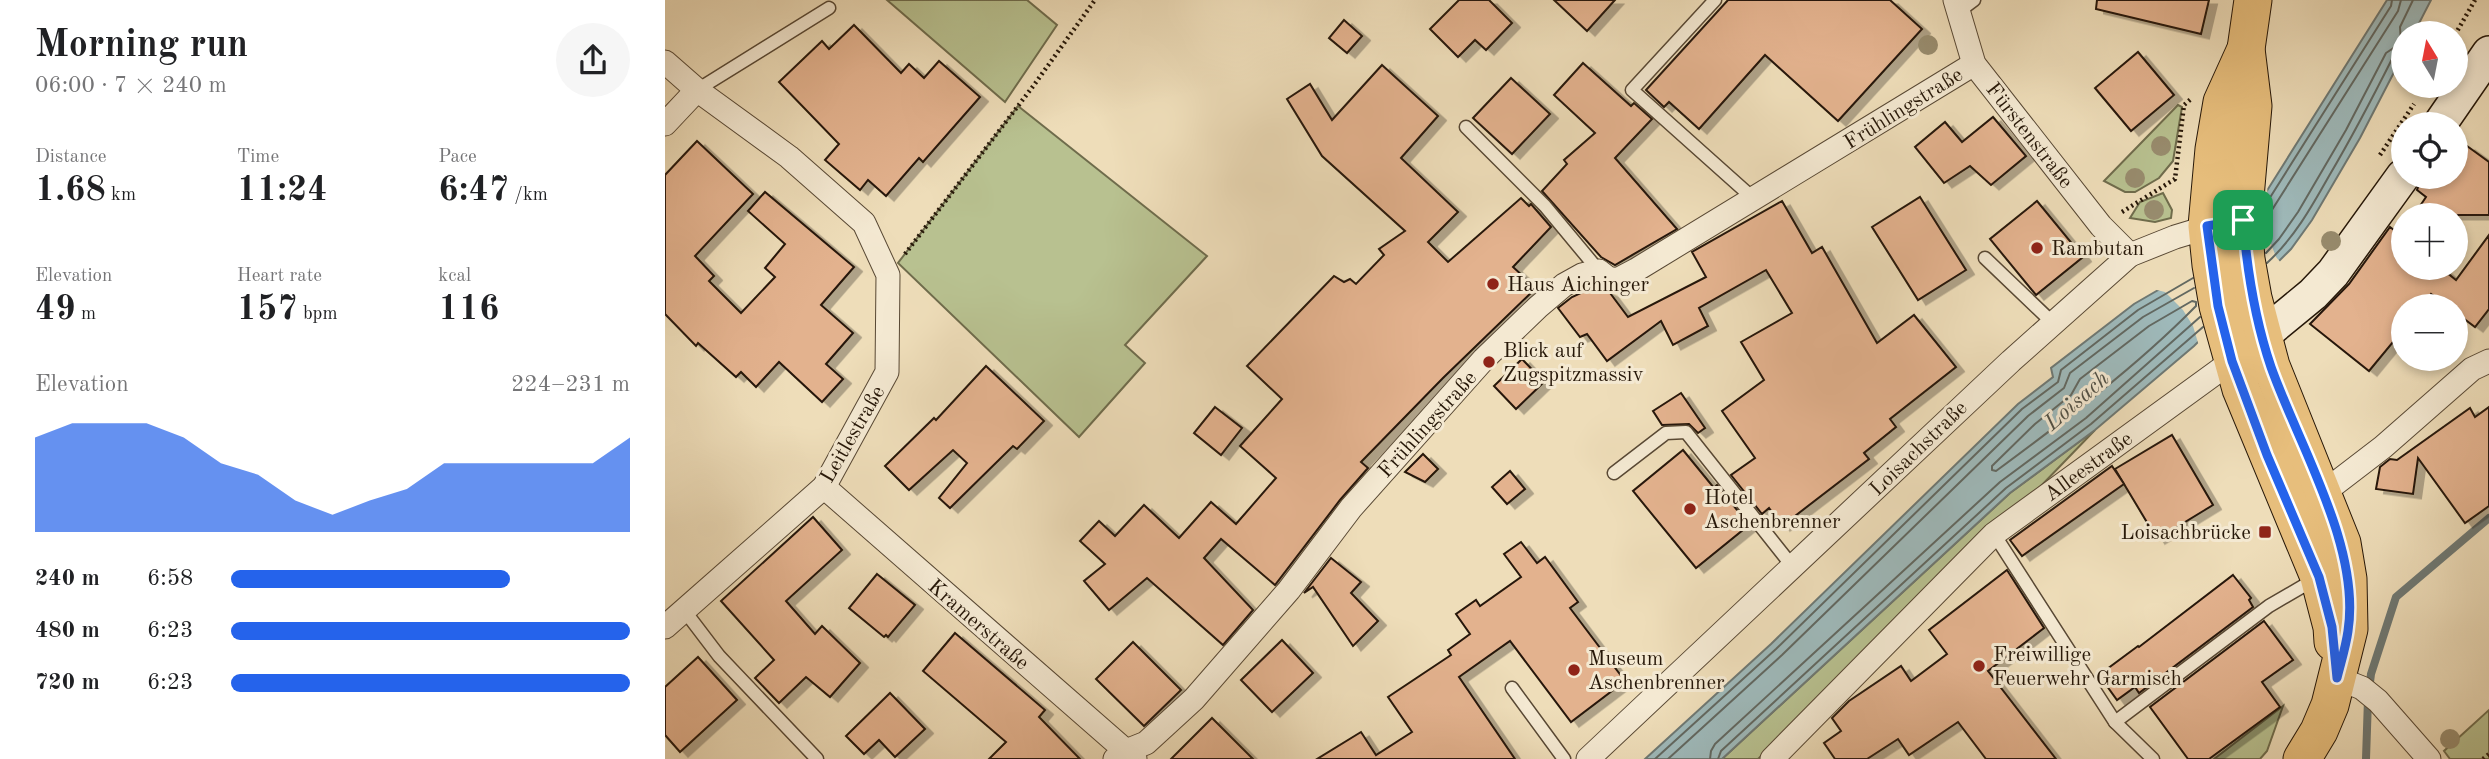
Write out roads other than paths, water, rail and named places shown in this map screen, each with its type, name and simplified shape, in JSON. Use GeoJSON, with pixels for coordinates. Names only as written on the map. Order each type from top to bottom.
{"type":"FeatureCollection","features":[{"type":"Feature","properties":{"kind":"main road"},"geometry":{"type":"LineString","coordinates":[[2253,0],[2246,50],[2253,106],[2244,204],[2246,259],[2262,336],[2285,403],[2342,543],[2348,579],[2349,629],[2337,678],[2330,705],[2302,759]]}},
{"type":"Feature","properties":{"kind":"main road"},"geometry":{"type":"LineString","coordinates":[[2246,50],[2223,102],[2214,149],[2207,226],[2211,265],[2228,344],[2267,455],[2319,577],[2332,627],[2337,678]]}},
{"type":"Feature","properties":{"kind":"street","name":"Fürstenstraße"},"geometry":{"type":"LineString","coordinates":[[1962,4],[1974,64],[2101,226],[2130,256]]}},
{"type":"Feature","properties":{"kind":"street"},"geometry":{"type":"LineString","coordinates":[[2448,112],[2489,53]]}},
{"type":"Feature","properties":{"kind":"street","name":"Leitlestraße"},"geometry":{"type":"LineString","coordinates":[[665,62],[697,90],[789,157],[864,223],[888,275],[887,372],[824,487],[665,627]]}},
{"type":"Feature","properties":{"kind":"street","name":"Frühlingstraße"},"geometry":{"type":"LineString","coordinates":[[1125,756],[1146,743],[1194,699],[1289,590],[1351,508],[1484,359],[1564,285],[1582,275],[1599,271],[1608,278],[1617,280],[1974,64]]}},
{"type":"Feature","properties":{"kind":"street"},"geometry":{"type":"LineString","coordinates":[[665,124],[697,90]]}},
{"type":"Feature","properties":{"kind":"street","name":"Alleestraße"},"geometry":{"type":"LineString","coordinates":[[1772,759],[1994,534],[2228,344],[2262,336],[2313,294],[2333,273],[2394,189]]}},
{"type":"Feature","properties":{"kind":"street","name":"Loisachstraße"},"geometry":{"type":"LineString","coordinates":[[1588,759],[2011,360],[2130,256],[2207,226],[2244,204]]}},
{"type":"Feature","properties":{"kind":"street"},"geometry":{"type":"LineString","coordinates":[[2323,493],[2383,447],[2472,369],[2489,362]]}},
{"type":"Feature","properties":{"kind":"street","name":"Kramerstraße"},"geometry":{"type":"LineString","coordinates":[[824,487],[1125,756]]}},
{"type":"Feature","properties":{"kind":"street"},"geometry":{"type":"LineString","coordinates":[[2337,678],[2362,688],[2378,701],[2429,759]]}},
{"type":"Feature","properties":{"kind":"lane"},"geometry":{"type":"LineString","coordinates":[[1715,0],[1632,90],[1754,199]]}},
{"type":"Feature","properties":{"kind":"lane"},"geometry":{"type":"LineString","coordinates":[[697,90],[829,8]]}},
{"type":"Feature","properties":{"kind":"lane"},"geometry":{"type":"LineString","coordinates":[[1466,127],[1545,206],[1599,271]]}},
{"type":"Feature","properties":{"kind":"lane"},"geometry":{"type":"LineString","coordinates":[[1985,258],[2054,324]]}},
{"type":"Feature","properties":{"kind":"lane"},"geometry":{"type":"LineString","coordinates":[[1614,473],[1666,433],[1686,432],[1793,567]]}},
{"type":"Feature","properties":{"kind":"lane"},"geometry":{"type":"LineString","coordinates":[[1994,534],[2115,722],[2153,759]]}},
{"type":"Feature","properties":{"kind":"lane"},"geometry":{"type":"LineString","coordinates":[[2115,722],[2269,606],[2319,577]]}},
{"type":"Feature","properties":{"kind":"lane"},"geometry":{"type":"LineString","coordinates":[[684,610],[719,656],[817,759]]}},
{"type":"Feature","properties":{"kind":"lane"},"geometry":{"type":"LineString","coordinates":[[1512,688],[1564,759]]}},
{"type":"Feature","properties":{"kind":"water","name":"Loisach"},"geometry":{"type":"Polygon","coordinates":[[[2387,0],[2431,0],[2420,21],[2391,21],[2391,78],[2312,220],[2291,249],[2194,346],[2095,430],[2010,493],[1722,759],[1645,759],[1771,644],[2018,404],[2053,377],[2051,368],[2134,304],[2198,267],[2263,197],[2387,0]]]}},
{"type":"Feature","properties":{"kind":"waterway"},"geometry":{"type":"LineString","coordinates":[[2369,690],[2371,674],[2396,597],[2489,518]]}},
{"type":"Feature","properties":{"kind":"waterway"},"geometry":{"type":"LineString","coordinates":[[2366,759],[2368,699]]}},
{"type":"Feature","properties":{"kind":"place","name":"Rambutan"},"geometry":{"type":"Point","coordinates":[2037,248]}},
{"type":"Feature","properties":{"kind":"place","name":"Haus Aichinger"},"geometry":{"type":"Point","coordinates":[1493,284]}},
{"type":"Feature","properties":{"kind":"place","name":"Blick auf Zugspitzmassiv"},"geometry":{"type":"Point","coordinates":[1489,362]}},
{"type":"Feature","properties":{"kind":"place","name":"Hotel Aschenbrenner"},"geometry":{"type":"Point","coordinates":[1690,509]}},
{"type":"Feature","properties":{"kind":"place","name":"Loisachbrücke"},"geometry":{"type":"Point","coordinates":[2265,532]}},
{"type":"Feature","properties":{"kind":"place","name":"Freiwillige Feuerwehr Garmisch"},"geometry":{"type":"Point","coordinates":[1979,666]}},
{"type":"Feature","properties":{"kind":"place","name":"Museum Aschenbrenner"},"geometry":{"type":"Point","coordinates":[1574,670]}}]}
